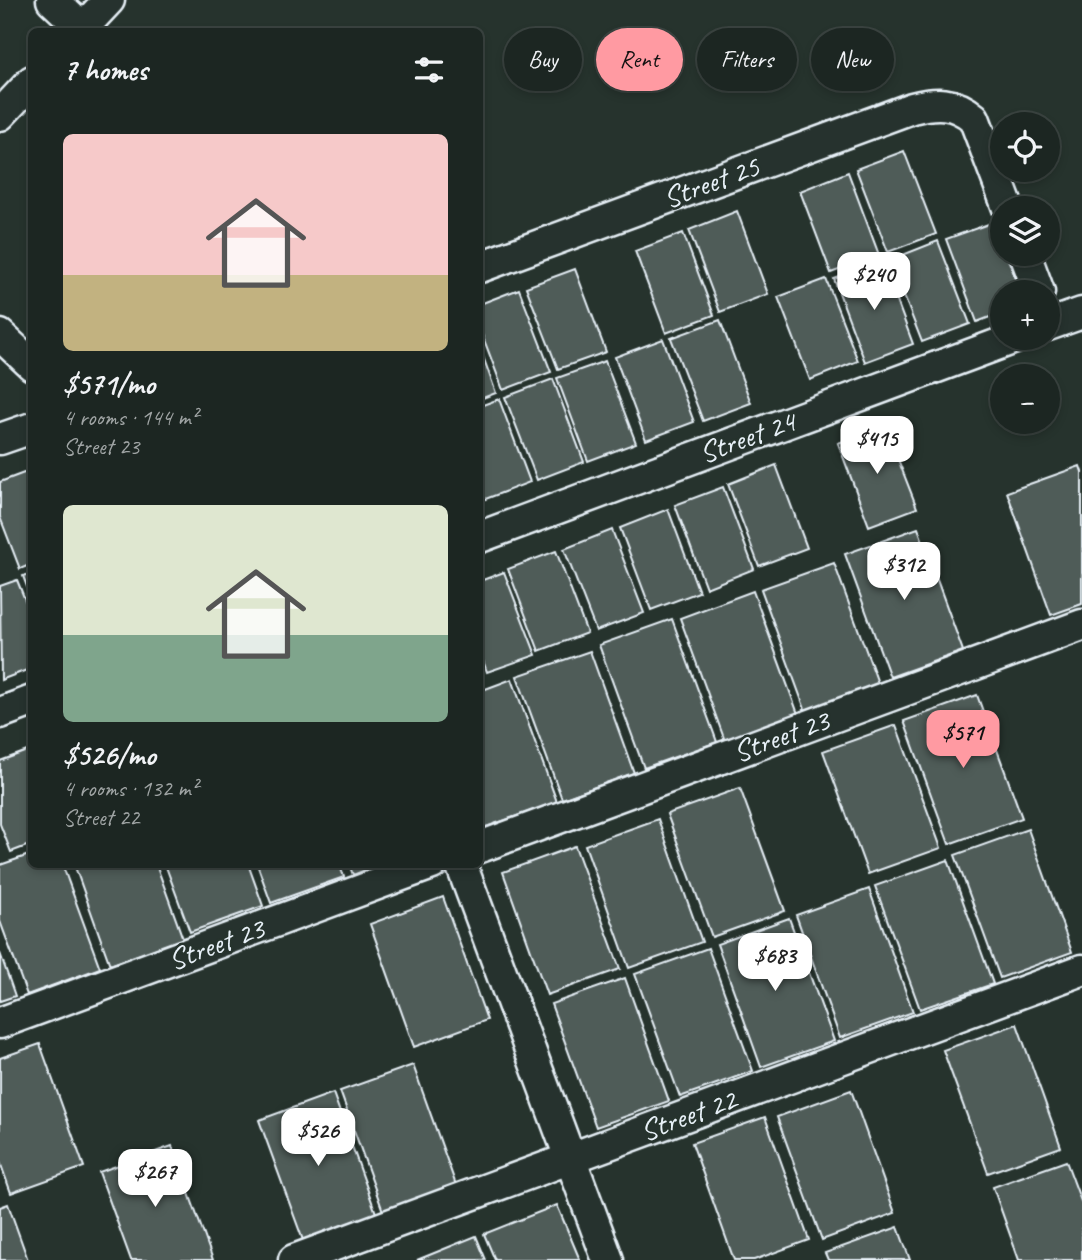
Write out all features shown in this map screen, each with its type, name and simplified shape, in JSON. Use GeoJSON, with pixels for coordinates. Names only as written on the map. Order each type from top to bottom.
{"type":"FeatureCollection","features":[{"type":"Feature","properties":{"kind":"street"},"geometry":{"type":"LineString","coordinates":[[52,0],[79,28]]}},
{"type":"Feature","properties":{"kind":"street"},"geometry":{"type":"LineString","coordinates":[[83,28],[109,0]]}},
{"type":"Feature","properties":{"kind":"street"},"geometry":{"type":"LineString","coordinates":[[0,114],[28,85]]}},
{"type":"Feature","properties":{"kind":"street","name":"Street 25"},"geometry":{"type":"LineString","coordinates":[[483,266],[912,108],[945,103],[962,108],[974,118],[1003,196]]}},
{"type":"Feature","properties":{"kind":"street"},"geometry":{"type":"LineString","coordinates":[[1060,319],[1082,313]]}},
{"type":"Feature","properties":{"kind":"street","name":"Street 24"},"geometry":{"type":"LineString","coordinates":[[483,536],[990,347]]}},
{"type":"Feature","properties":{"kind":"street"},"geometry":{"type":"LineString","coordinates":[[0,439],[28,429]]}},
{"type":"Feature","properties":{"kind":"street","name":"Street 23"},"geometry":{"type":"LineString","coordinates":[[483,846],[1082,625]]}},
{"type":"Feature","properties":{"kind":"street"},"geometry":{"type":"LineString","coordinates":[[0,713],[28,702]]}},
{"type":"Feature","properties":{"kind":"street","name":"Street 23"},"geometry":{"type":"LineString","coordinates":[[0,1023],[421,868]]}},
{"type":"Feature","properties":{"kind":"street"},"geometry":{"type":"LineString","coordinates":[[462,868],[608,1260]]}},
{"type":"Feature","properties":{"kind":"street","name":"Street 22"},"geometry":{"type":"LineString","coordinates":[[294,1260],[1082,970]]}},
{"type":"Feature","properties":{"kind":"building"},"geometry":{"type":"Polygon","coordinates":[[[904,151],[936,234],[888,252],[856,169],[904,151]]]}},
{"type":"Feature","properties":{"kind":"building"},"geometry":{"type":"Polygon","coordinates":[[[848,172],[879,255],[831,273],[800,191],[848,172]]]}},
{"type":"Feature","properties":{"kind":"building"},"geometry":{"type":"Polygon","coordinates":[[[737,211],[768,294],[720,312],[689,230],[737,211]]]}},
{"type":"Feature","properties":{"kind":"building"},"geometry":{"type":"Polygon","coordinates":[[[990,223],[990,266],[1011,266],[1016,280],[990,280],[990,317],[977,322],[946,239],[990,223]]]}},
{"type":"Feature","properties":{"kind":"building"},"geometry":{"type":"Polygon","coordinates":[[[683,233],[714,315],[666,333],[635,251],[683,233]]]}},
{"type":"Feature","properties":{"kind":"building"},"geometry":{"type":"Polygon","coordinates":[[[938,241],[970,324],[922,342],[890,260],[938,241]]]}},
{"type":"Feature","properties":{"kind":"building"},"geometry":{"type":"Polygon","coordinates":[[[882,261],[913,344],[865,362],[834,279],[882,261]]]}},
{"type":"Feature","properties":{"kind":"building"},"geometry":{"type":"Polygon","coordinates":[[[575,269],[606,352],[558,369],[526,287],[575,269]]]}},
{"type":"Feature","properties":{"kind":"building"},"geometry":{"type":"Polygon","coordinates":[[[826,279],[858,361],[810,380],[778,297],[826,279]]]}},
{"type":"Feature","properties":{"kind":"building"},"geometry":{"type":"Polygon","coordinates":[[[519,289],[551,372],[503,390],[483,337],[483,303],[519,289]]]}},
{"type":"Feature","properties":{"kind":"building"},"geometry":{"type":"Polygon","coordinates":[[[720,320],[751,403],[703,421],[671,338],[720,320]]]}},
{"type":"Feature","properties":{"kind":"building"},"geometry":{"type":"Polygon","coordinates":[[[663,339],[694,422],[646,440],[615,357],[663,339]]]}},
{"type":"Feature","properties":{"kind":"building"},"geometry":{"type":"Polygon","coordinates":[[[483,356],[496,393],[483,398],[483,356]]]}},
{"type":"Feature","properties":{"kind":"building"},"geometry":{"type":"Polygon","coordinates":[[[605,361],[636,443],[588,461],[557,378],[605,361]]]}},
{"type":"Feature","properties":{"kind":"building"},"geometry":{"type":"Polygon","coordinates":[[[553,379],[584,462],[537,480],[505,397],[553,379]]]}},
{"type":"Feature","properties":{"kind":"building"},"geometry":{"type":"Polygon","coordinates":[[[499,399],[530,482],[483,500],[483,405],[499,399]]]}},
{"type":"Feature","properties":{"kind":"building"},"geometry":{"type":"Polygon","coordinates":[[[885,426],[917,508],[869,526],[838,443],[885,426]]]}},
{"type":"Feature","properties":{"kind":"building"},"geometry":{"type":"Polygon","coordinates":[[[776,465],[807,548],[759,566],[728,484],[776,465]]]}},
{"type":"Feature","properties":{"kind":"building"},"geometry":{"type":"Polygon","coordinates":[[[1080,466],[1082,604],[1051,615],[1007,492],[1080,466]]]}},
{"type":"Feature","properties":{"kind":"building"},"geometry":{"type":"Polygon","coordinates":[[[28,472],[28,566],[20,569],[0,517],[0,482],[28,472]]]}},
{"type":"Feature","properties":{"kind":"building"},"geometry":{"type":"Polygon","coordinates":[[[723,487],[754,569],[706,588],[675,505],[723,487]]]}},
{"type":"Feature","properties":{"kind":"building"},"geometry":{"type":"Polygon","coordinates":[[[668,509],[699,592],[651,610],[620,528],[668,509]]]}},
{"type":"Feature","properties":{"kind":"building"},"geometry":{"type":"Polygon","coordinates":[[[918,528],[963,651],[890,677],[845,554],[918,528]]]}},
{"type":"Feature","properties":{"kind":"building"},"geometry":{"type":"Polygon","coordinates":[[[612,530],[644,613],[596,631],[564,549],[612,530]]]}},
{"type":"Feature","properties":{"kind":"building"},"geometry":{"type":"Polygon","coordinates":[[[556,551],[587,633],[539,651],[508,569],[556,551]]]}},
{"type":"Feature","properties":{"kind":"building"},"geometry":{"type":"Polygon","coordinates":[[[834,563],[879,686],[806,712],[761,589],[834,563]]]}},
{"type":"Feature","properties":{"kind":"building"},"geometry":{"type":"Polygon","coordinates":[[[504,572],[536,655],[487,672],[483,661],[483,580],[504,572]]]}},
{"type":"Feature","properties":{"kind":"building"},"geometry":{"type":"Polygon","coordinates":[[[28,574],[28,589],[23,576],[28,574]]]}},
{"type":"Feature","properties":{"kind":"building"},"geometry":{"type":"Polygon","coordinates":[[[17,580],[28,607],[28,670],[1,680],[0,586],[17,580]]]}},
{"type":"Feature","properties":{"kind":"building"},"geometry":{"type":"Polygon","coordinates":[[[753,591],[798,714],[725,741],[680,618],[753,591]]]}},
{"type":"Feature","properties":{"kind":"building"},"geometry":{"type":"Polygon","coordinates":[[[672,619],[717,742],[644,768],[599,645],[672,619]]]}},
{"type":"Feature","properties":{"kind":"building"},"geometry":{"type":"Polygon","coordinates":[[[590,651],[634,773],[562,799],[517,676],[590,651]]]}},
{"type":"Feature","properties":{"kind":"building"},"geometry":{"type":"Polygon","coordinates":[[[512,679],[557,802],[483,828],[483,690],[512,679]]]}},
{"type":"Feature","properties":{"kind":"building"},"geometry":{"type":"Polygon","coordinates":[[[977,695],[1022,818],[949,844],[904,721],[977,695]]]}},
{"type":"Feature","properties":{"kind":"building"},"geometry":{"type":"Polygon","coordinates":[[[896,725],[941,848],[868,874],[823,751],[896,725]]]}},
{"type":"Feature","properties":{"kind":"building"},"geometry":{"type":"Polygon","coordinates":[[[27,751],[28,753],[28,846],[11,852],[0,824],[0,761],[27,751]]]}},
{"type":"Feature","properties":{"kind":"building"},"geometry":{"type":"Polygon","coordinates":[[[740,788],[785,911],[712,937],[667,814],[740,788]]]}},
{"type":"Feature","properties":{"kind":"building"},"geometry":{"type":"Polygon","coordinates":[[[658,819],[702,942],[629,968],[585,845],[658,819]]]}},
{"type":"Feature","properties":{"kind":"building"},"geometry":{"type":"Polygon","coordinates":[[[1028,829],[1072,952],[1000,978],[955,855],[1028,829]]]}},
{"type":"Feature","properties":{"kind":"building"},"geometry":{"type":"Polygon","coordinates":[[[575,846],[620,969],[547,995],[503,872],[575,846]]]}},
{"type":"Feature","properties":{"kind":"building"},"geometry":{"type":"Polygon","coordinates":[[[28,855],[28,868],[63,868],[100,968],[27,995],[0,921],[0,865],[28,855]]]}},
{"type":"Feature","properties":{"kind":"building"},"geometry":{"type":"Polygon","coordinates":[[[948,860],[993,984],[920,1009],[875,886],[948,860]]]}},
{"type":"Feature","properties":{"kind":"building"},"geometry":{"type":"Polygon","coordinates":[[[75,868],[157,868],[183,939],[110,965],[75,868]]]}},
{"type":"Feature","properties":{"kind":"building"},"geometry":{"type":"Polygon","coordinates":[[[166,868],[249,868],[263,906],[190,932],[166,868]]]}},
{"type":"Feature","properties":{"kind":"building"},"geometry":{"type":"Polygon","coordinates":[[[258,868],[341,868],[344,877],[271,903],[258,868]]]}},
{"type":"Feature","properties":{"kind":"building"},"geometry":{"type":"Polygon","coordinates":[[[350,868],[371,868],[353,875],[350,868]]]}},
{"type":"Feature","properties":{"kind":"building"},"geometry":{"type":"Polygon","coordinates":[[[869,889],[913,1012],[840,1038],[796,915],[869,889]]]}},
{"type":"Feature","properties":{"kind":"building"},"geometry":{"type":"Polygon","coordinates":[[[443,897],[487,1020],[414,1047],[370,924],[443,897]]]}},
{"type":"Feature","properties":{"kind":"building"},"geometry":{"type":"Polygon","coordinates":[[[789,918],[834,1041],[761,1067],[717,944],[789,918]]]}},
{"type":"Feature","properties":{"kind":"building"},"geometry":{"type":"Polygon","coordinates":[[[708,948],[753,1071],[680,1097],[635,974],[708,948]]]}},
{"type":"Feature","properties":{"kind":"building"},"geometry":{"type":"Polygon","coordinates":[[[0,953],[15,996],[0,1001],[0,953]]]}},
{"type":"Feature","properties":{"kind":"building"},"geometry":{"type":"Polygon","coordinates":[[[625,978],[669,1101],[596,1127],[551,1004],[625,978]]]}},
{"type":"Feature","properties":{"kind":"building"},"geometry":{"type":"Polygon","coordinates":[[[1017,1024],[1061,1147],[988,1173],[943,1050],[1017,1024]]]}},
{"type":"Feature","properties":{"kind":"building"},"geometry":{"type":"Polygon","coordinates":[[[40,1044],[84,1167],[11,1193],[0,1162],[0,1058],[40,1044]]]}},
{"type":"Feature","properties":{"kind":"building"},"geometry":{"type":"Polygon","coordinates":[[[413,1065],[457,1188],[384,1214],[340,1091],[413,1065]]]}},
{"type":"Feature","properties":{"kind":"building"},"geometry":{"type":"Polygon","coordinates":[[[851,1090],[895,1213],[822,1240],[777,1117],[851,1090]]]}},
{"type":"Feature","properties":{"kind":"building"},"geometry":{"type":"Polygon","coordinates":[[[333,1093],[377,1216],[304,1243],[259,1120],[333,1093]]]}},
{"type":"Feature","properties":{"kind":"building"},"geometry":{"type":"Polygon","coordinates":[[[765,1117],[809,1240],[754,1260],[734,1260],[692,1143],[765,1117]]]}},
{"type":"Feature","properties":{"kind":"building"},"geometry":{"type":"Polygon","coordinates":[[[172,1146],[213,1260],[131,1260],[99,1172],[172,1146]]]}},
{"type":"Feature","properties":{"kind":"building"},"geometry":{"type":"Polygon","coordinates":[[[1066,1161],[1082,1204],[1082,1260],[1019,1260],[993,1187],[1066,1161]]]}},
{"type":"Feature","properties":{"kind":"building"},"geometry":{"type":"Polygon","coordinates":[[[8,1204],[28,1260],[0,1260],[0,1207],[8,1204]]]}},
{"type":"Feature","properties":{"kind":"building"},"geometry":{"type":"Polygon","coordinates":[[[557,1205],[580,1260],[495,1260],[484,1234],[557,1205]]]}},
{"type":"Feature","properties":{"kind":"building"},"geometry":{"type":"Polygon","coordinates":[[[898,1227],[910,1260],[828,1260],[825,1253],[898,1227]]]}},
{"type":"Feature","properties":{"kind":"building"},"geometry":{"type":"Polygon","coordinates":[[[476,1236],[486,1260],[417,1260],[476,1236]]]}}]}
